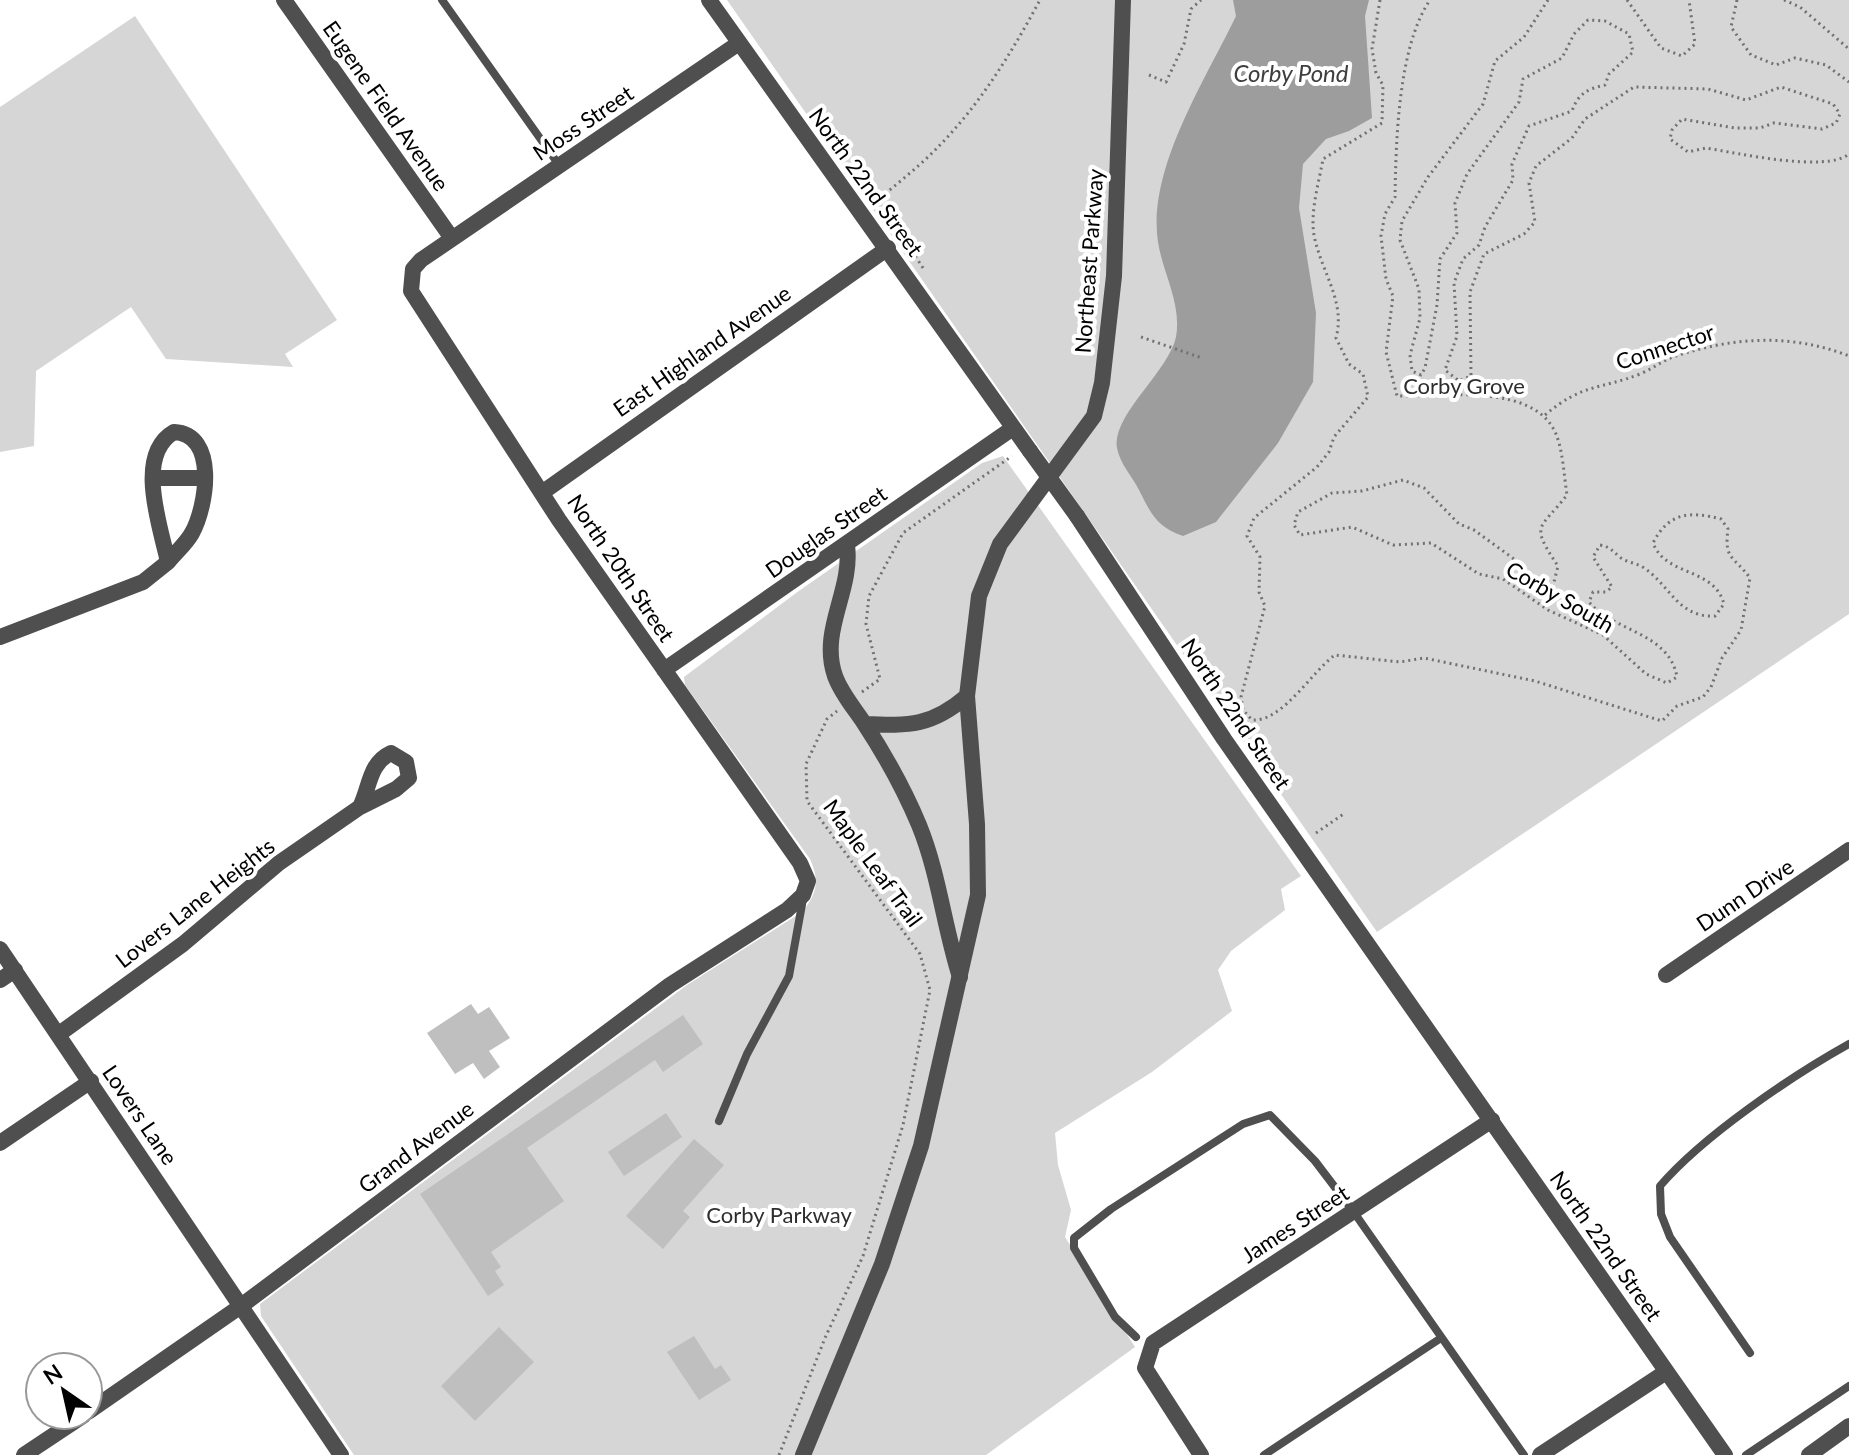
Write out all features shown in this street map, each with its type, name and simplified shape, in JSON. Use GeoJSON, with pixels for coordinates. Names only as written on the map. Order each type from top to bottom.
{"type":"FeatureCollection","features":[{"type":"Feature","properties":{"kind":"street","name":"Eugene Field Avenue"},"geometry":{"type":"LineString","coordinates":[[284,0],[451,237]]}},
{"type":"Feature","properties":{"kind":"street","name":"North 22nd Street"},"geometry":{"type":"LineString","coordinates":[[709,0],[1077,516],[1224,739],[1725,1455]]}},
{"type":"Feature","properties":{"kind":"street","name":"Northeast Parkway"},"geometry":{"type":"LineString","coordinates":[[967,696],[979,596],[1000,544],[1083,435],[1094,416],[1102,383],[1114,276],[1123,0]]}},
{"type":"Feature","properties":{"kind":"street","name":"Moss Street"},"geometry":{"type":"LineString","coordinates":[[451,237],[739,43]]}},
{"type":"Feature","properties":{"kind":"street","name":"North 20th Street"},"geometry":{"type":"LineString","coordinates":[[451,237],[413,269],[411,291],[664,670],[800,863],[808,881],[803,895]]}},
{"type":"Feature","properties":{"kind":"street","name":"East Highland Avenue"},"geometry":{"type":"LineString","coordinates":[[543,492],[888,248]]}},
{"type":"Feature","properties":{"kind":"street","name":"Douglas Street"},"geometry":{"type":"LineString","coordinates":[[664,670],[1013,428]]}},
{"type":"Feature","properties":{"kind":"street"},"geometry":{"type":"LineString","coordinates":[[0,637],[143,582],[168,562],[192,533],[202,502],[205,464],[194,438],[187,433],[174,432],[161,443],[153,478],[168,562]]}},
{"type":"Feature","properties":{"kind":"street"},"geometry":{"type":"LineString","coordinates":[[153,478],[203,478]]}},
{"type":"Feature","properties":{"kind":"street"},"geometry":{"type":"LineString","coordinates":[[847,545],[850,564],[831,627],[830,653],[835,677],[899,781],[919,825],[938,878],[949,942],[960,977]]}},
{"type":"Feature","properties":{"kind":"street"},"geometry":{"type":"LineString","coordinates":[[865,724],[926,722],[947,713],[967,696]]}},
{"type":"Feature","properties":{"kind":"street"},"geometry":{"type":"LineString","coordinates":[[803,1455],[882,1264],[916,1161],[978,895],[977,824],[967,696]]}},
{"type":"Feature","properties":{"kind":"street","name":"Lovers Lane Heights"},"geometry":{"type":"LineString","coordinates":[[59,1034],[183,944],[279,863],[360,807]]}},
{"type":"Feature","properties":{"kind":"street","name":"Dunn Drive"},"geometry":{"type":"LineString","coordinates":[[1666,975],[1849,850]]}},
{"type":"Feature","properties":{"kind":"street","name":"Grand Avenue"},"geometry":{"type":"LineString","coordinates":[[104,1401],[241,1306],[670,985],[772,920],[803,895]]}},
{"type":"Feature","properties":{"kind":"street","name":"Lovers Lane"},"geometry":{"type":"LineString","coordinates":[[0,949],[341,1455]]}},
{"type":"Feature","properties":{"kind":"street"},"geometry":{"type":"LineString","coordinates":[[0,980],[15,970]]}},
{"type":"Feature","properties":{"kind":"street"},"geometry":{"type":"LineString","coordinates":[[0,1143],[91,1081]]}},
{"type":"Feature","properties":{"kind":"street","name":"James Street"},"geometry":{"type":"LineString","coordinates":[[1201,1455],[1149,1377],[1145,1360],[1153,1343],[1492,1120]]}},
{"type":"Feature","properties":{"kind":"street"},"geometry":{"type":"LineString","coordinates":[[1540,1455],[1666,1372]]}},
{"type":"Feature","properties":{"kind":"street"},"geometry":{"type":"LineString","coordinates":[[1809,1455],[1849,1426]]}},
{"type":"Feature","properties":{"kind":"street","name":"Grand Avenue"},"geometry":{"type":"LineString","coordinates":[[24,1455],[60,1431]]}},
{"type":"Feature","properties":{"kind":"lane"},"geometry":{"type":"LineString","coordinates":[[442,0],[559,165]]}},
{"type":"Feature","properties":{"kind":"lane"},"geometry":{"type":"LineString","coordinates":[[719,1121],[747,1054],[789,976],[803,895]]}},
{"type":"Feature","properties":{"kind":"lane"},"geometry":{"type":"LineString","coordinates":[[1750,1353],[1670,1237],[1661,1214],[1660,1186],[1683,1159],[1818,1061],[1849,1044]]}},
{"type":"Feature","properties":{"kind":"lane"},"geometry":{"type":"LineString","coordinates":[[1136,1337],[1115,1317],[1074,1248],[1074,1238],[1111,1209],[1243,1124],[1270,1115],[1315,1161],[1353,1211],[1524,1455]]}},
{"type":"Feature","properties":{"kind":"lane"},"geometry":{"type":"LineString","coordinates":[[1264,1455],[1441,1338]]}},
{"type":"Feature","properties":{"kind":"lane"},"geometry":{"type":"LineString","coordinates":[[1746,1455],[1849,1386]]}},
{"type":"Feature","properties":{"kind":"path"},"geometry":{"type":"LineString","coordinates":[[928,276],[879,199],[939,147],[979,99],[1013,50],[1040,0]]}},
{"type":"Feature","properties":{"kind":"path"},"geometry":{"type":"LineString","coordinates":[[1149,75],[1166,82],[1184,44],[1186,20],[1191,9],[1201,0]]}},
{"type":"Feature","properties":{"kind":"path","name":"Corby South"},"geometry":{"type":"LineString","coordinates":[[1380,0],[1372,49],[1376,73],[1383,85],[1382,123],[1323,159],[1313,231],[1326,278],[1337,296],[1341,319],[1336,338],[1349,364],[1363,374],[1368,397],[1334,437],[1329,452],[1317,467],[1254,518],[1247,536],[1260,557],[1259,592],[1265,606],[1241,697],[1243,710],[1252,720],[1262,721],[1301,693],[1319,666],[1335,655],[1400,662],[1424,658],[1535,681],[1662,721],[1677,706],[1703,697],[1711,687],[1722,658],[1741,630],[1750,578],[1730,559],[1725,549],[1728,529],[1721,519],[1688,513],[1673,517],[1659,530],[1653,543],[1663,559],[1714,583],[1724,604],[1715,616],[1703,616],[1681,607],[1646,568],[1623,560],[1609,546],[1600,545],[1593,557],[1612,587],[1606,592],[1593,592],[1589,602],[1596,611],[1645,635],[1665,651],[1675,666],[1677,677],[1667,683],[1646,674],[1603,635],[1548,610],[1503,579],[1479,574],[1431,543],[1393,545],[1352,527],[1300,535],[1294,525],[1298,512],[1332,493],[1362,491],[1403,480],[1424,488],[1459,524],[1474,530],[1514,559],[1529,581],[1546,590],[1554,582],[1558,566],[1541,541],[1541,529],[1544,517],[1567,495],[1557,436],[1545,415]]}},
{"type":"Feature","properties":{"kind":"path"},"geometry":{"type":"LineString","coordinates":[[1430,0],[1423,11],[1403,71],[1395,197],[1385,214],[1381,236],[1386,279],[1393,296],[1386,352],[1397,396],[1464,393],[1493,396],[1545,415]]}},
{"type":"Feature","properties":{"kind":"path"},"geometry":{"type":"LineString","coordinates":[[1548,0],[1524,37],[1495,61],[1483,104],[1428,177],[1402,221],[1400,240],[1419,289],[1420,318],[1410,355],[1412,371],[1421,375],[1425,368],[1437,305],[1440,259],[1457,233],[1455,203],[1467,174],[1519,102],[1523,79],[1562,58],[1574,34],[1588,20],[1605,21],[1629,34],[1633,52],[1609,74],[1605,85],[1589,89],[1577,99],[1572,111],[1543,118],[1529,126],[1512,164],[1513,180],[1485,227],[1479,245],[1463,259],[1454,283],[1457,336],[1445,370],[1450,377],[1459,381],[1471,376],[1470,292],[1484,254],[1524,234],[1535,222],[1529,183],[1536,166],[1572,138],[1585,119],[1634,87],[1708,89],[1746,100],[1761,97],[1781,87],[1833,104],[1840,114],[1836,123],[1822,129],[1774,123],[1760,128],[1735,128],[1682,119],[1672,130],[1670,139],[1688,152],[1706,148],[1820,162],[1843,159],[1849,154]]}},
{"type":"Feature","properties":{"kind":"path"},"geometry":{"type":"LineString","coordinates":[[1627,0],[1661,48],[1682,56],[1695,44],[1689,0]]}},
{"type":"Feature","properties":{"kind":"path"},"geometry":{"type":"LineString","coordinates":[[1737,0],[1731,27],[1751,55],[1776,65],[1795,58],[1826,65],[1849,82]]}},
{"type":"Feature","properties":{"kind":"path"},"geometry":{"type":"LineString","coordinates":[[1784,0],[1800,7],[1849,49]]}},
{"type":"Feature","properties":{"kind":"path"},"geometry":{"type":"LineString","coordinates":[[1141,337],[1202,358]]}},
{"type":"Feature","properties":{"kind":"path","name":"Connector"},"geometry":{"type":"LineString","coordinates":[[1545,415],[1568,396],[1591,387],[1639,374],[1672,357],[1747,338],[1817,343],[1849,356]]}},
{"type":"Feature","properties":{"kind":"path","name":"Maple Leaf Trail"},"geometry":{"type":"LineString","coordinates":[[779,1455],[825,1338],[863,1256],[903,1125],[930,990],[920,954],[807,801],[806,764],[827,719],[880,679],[866,624],[869,596],[903,533],[1028,448]]}},
{"type":"Feature","properties":{"kind":"path"},"geometry":{"type":"LineString","coordinates":[[1316,833],[1345,813]]}},
{"type":"Feature","properties":{"kind":"green space","name":"Corby Grove"},"geometry":{"type":"Polygon","coordinates":[[[727,0],[1849,0],[1849,614],[1377,932],[727,0]]]}},
{"type":"Feature","properties":{"kind":"green space"},"geometry":{"type":"Polygon","coordinates":[[[135,16],[337,320],[285,354],[293,367],[166,359],[131,307],[36,371],[34,446],[0,452],[0,107],[135,16]]]}},
{"type":"Feature","properties":{"kind":"green space","name":"Corby Parkway"},"geometry":{"type":"Polygon","coordinates":[[[1003,456],[1301,876],[1281,889],[1285,910],[1231,951],[1218,970],[1232,1011],[1152,1072],[1055,1133],[1058,1165],[1071,1210],[1065,1237],[1135,1347],[986,1455],[354,1455],[261,1316],[260,1304],[687,985],[802,912],[815,887],[810,859],[685,685],[684,677],[796,593],[982,463],[1003,456]]]}},
{"type":"Feature","properties":{"kind":"water","name":"Corby Pond"},"geometry":{"type":"Polygon","coordinates":[[[1233,0],[1369,0],[1365,16],[1372,118],[1326,139],[1303,164],[1299,208],[1316,313],[1313,382],[1278,443],[1216,522],[1183,536],[1161,524],[1151,513],[1121,459],[1117,448],[1118,435],[1131,408],[1163,364],[1176,337],[1174,301],[1158,242],[1157,214],[1161,185],[1182,125],[1236,16],[1233,0]]]}},
{"type":"Feature","properties":{"kind":"building"},"geometry":{"type":"Polygon","coordinates":[[[471,1004],[478,1014],[489,1007],[510,1038],[489,1051],[500,1067],[484,1079],[473,1063],[455,1074],[427,1033],[471,1004]]]}},
{"type":"Feature","properties":{"kind":"building"},"geometry":{"type":"Polygon","coordinates":[[[683,1015],[703,1044],[663,1072],[655,1060],[527,1148],[564,1201],[491,1252],[501,1267],[495,1271],[504,1285],[488,1296],[420,1194],[683,1015]]]}},
{"type":"Feature","properties":{"kind":"building"},"geometry":{"type":"Polygon","coordinates":[[[666,1113],[682,1137],[624,1176],[608,1152],[666,1113]]]}},
{"type":"Feature","properties":{"kind":"building"},"geometry":{"type":"Polygon","coordinates":[[[694,1139],[724,1165],[683,1211],[690,1217],[663,1249],[626,1216],[694,1139]]]}},
{"type":"Feature","properties":{"kind":"building"},"geometry":{"type":"Polygon","coordinates":[[[499,1327],[534,1362],[475,1421],[441,1386],[499,1327]]]}},
{"type":"Feature","properties":{"kind":"building"},"geometry":{"type":"Polygon","coordinates":[[[694,1336],[715,1369],[721,1365],[731,1380],[699,1400],[667,1352],[694,1336]]]}}]}
